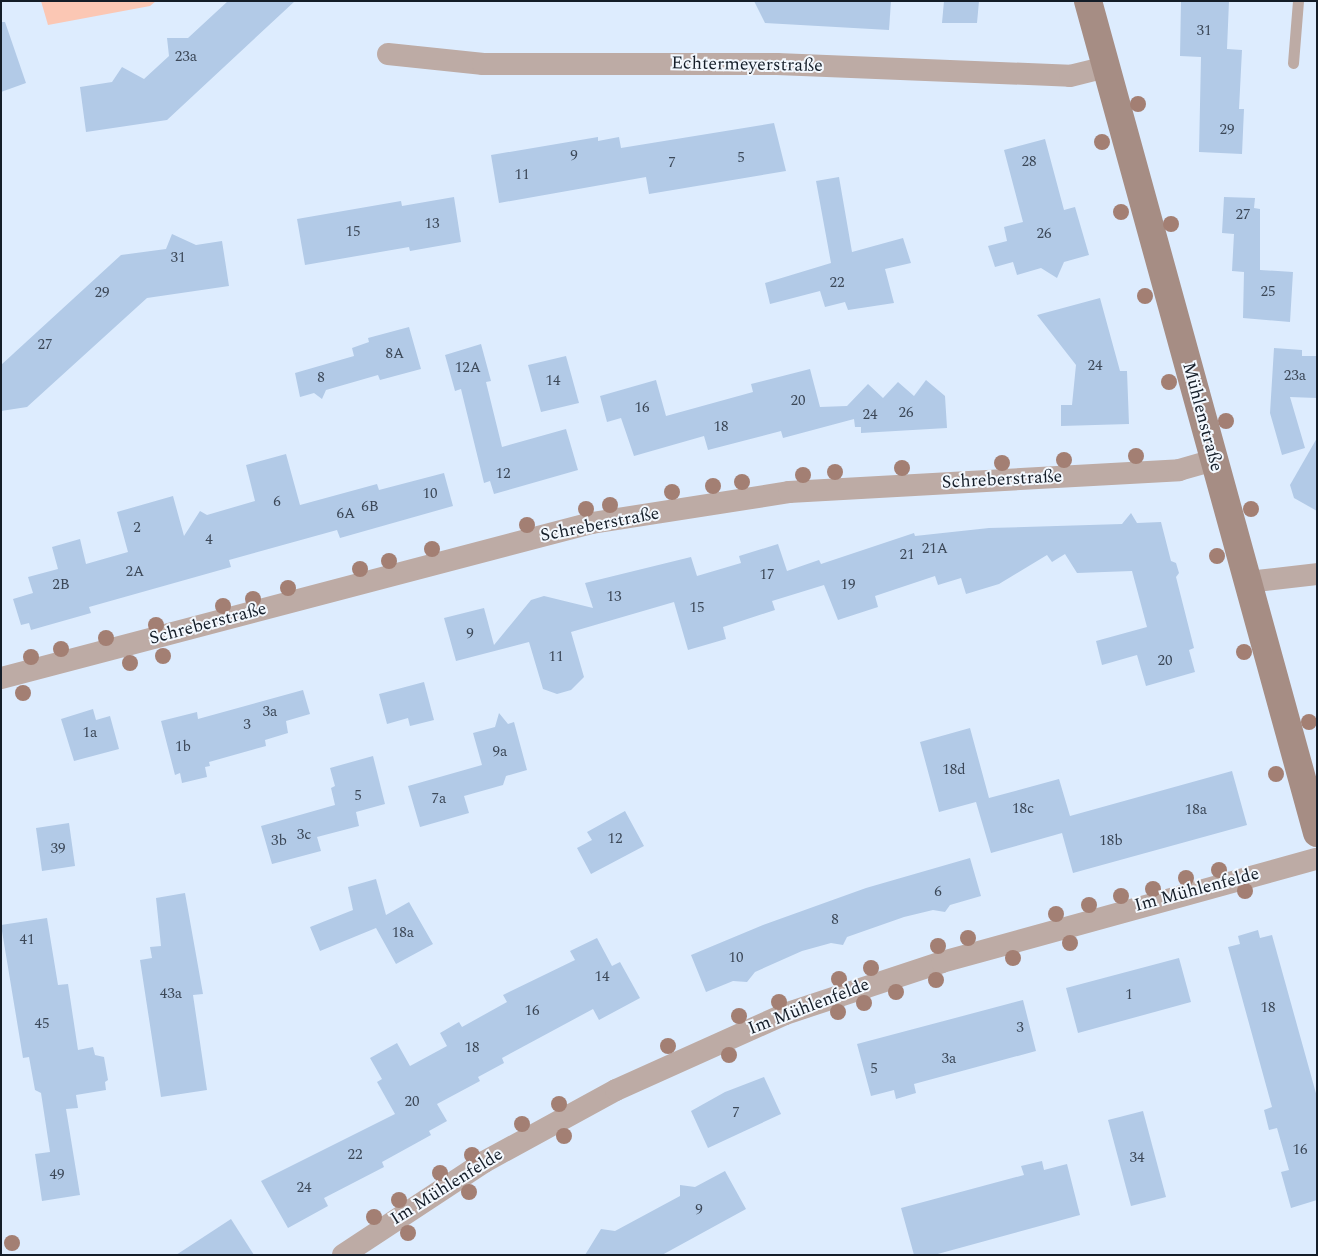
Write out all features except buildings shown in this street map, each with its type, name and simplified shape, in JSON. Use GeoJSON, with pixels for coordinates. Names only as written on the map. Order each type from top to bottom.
{"type":"FeatureCollection","features":[{"type":"Feature","properties":{"kind":"street","name":"Mühlenstraße"},"geometry":{"type":"LineString","coordinates":[[1088,1],[1317,833]]}},
{"type":"Feature","properties":{"kind":"street","name":"Echtermeyerstraße"},"geometry":{"type":"LineString","coordinates":[[388,54],[483,64],[777,64],[1070,76],[1106,67]]}},
{"type":"Feature","properties":{"kind":"street","name":"Schreberstraße"},"geometry":{"type":"LineString","coordinates":[[1,678],[592,523],[789,492],[1179,470],[1214,460]]}},
{"type":"Feature","properties":{"kind":"street"},"geometry":{"type":"LineString","coordinates":[[1248,582],[1317,574]]}},
{"type":"Feature","properties":{"kind":"street","name":"Im Mühlenfelde"},"geometry":{"type":"LineString","coordinates":[[343,1255],[500,1153],[616,1090],[785,1014],[942,962],[1317,859]]}},
{"type":"Feature","properties":{"kind":"lane"},"geometry":{"type":"LineString","coordinates":[[1294,64],[1298,1]]}},
{"type":"Feature","properties":{"kind":"shaded area"},"geometry":{"type":"Polygon","coordinates":[[[41,1],[156,1],[150,6],[48,25],[41,1]]]}}]}
